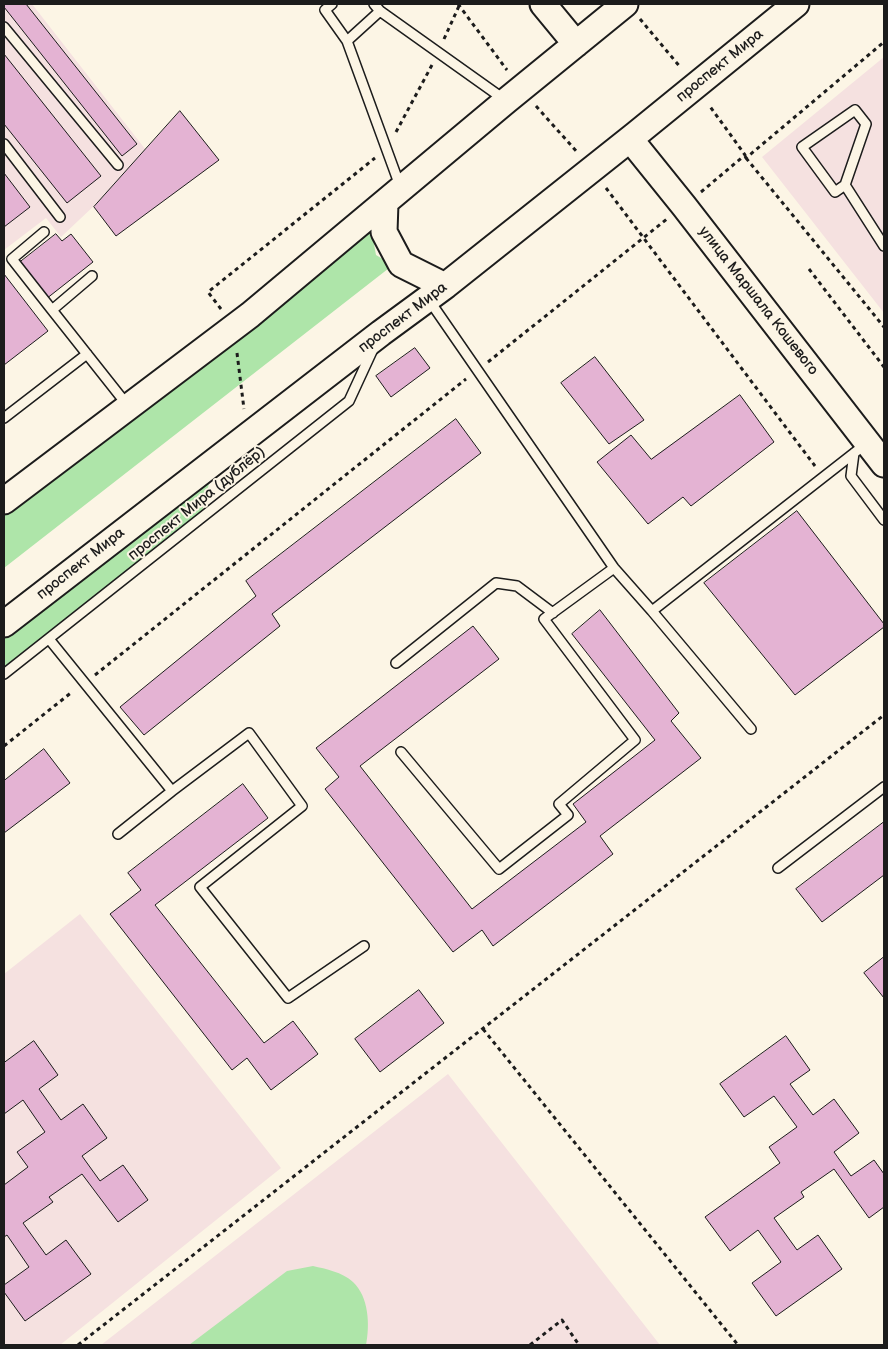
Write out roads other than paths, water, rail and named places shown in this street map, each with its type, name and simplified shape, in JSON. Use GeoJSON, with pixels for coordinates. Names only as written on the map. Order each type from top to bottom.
{"type":"FeatureCollection","features":[{"type":"Feature","properties":{"kind":"main road"},"geometry":{"type":"LineString","coordinates":[[543,4],[580,41]]}},
{"type":"Feature","properties":{"kind":"main road"},"geometry":{"type":"LineString","coordinates":[[554,4],[580,41]]}},
{"type":"Feature","properties":{"kind":"main road"},"geometry":{"type":"LineString","coordinates":[[4,500],[250,315],[513,94],[624,4]]}},
{"type":"Feature","properties":{"kind":"main road","name":"проспект Мира"},"geometry":{"type":"LineString","coordinates":[[4,624],[381,333],[437,292],[796,4]]}},
{"type":"Feature","properties":{"kind":"main road","name":"улица Маршала Кошевого"},"geometry":{"type":"LineString","coordinates":[[632,137],[868,450],[884,464]]}},
{"type":"Feature","properties":{"kind":"main road","name":"улица Маршала Кошевого"},"geometry":{"type":"LineString","coordinates":[[632,137],[868,450]]}},
{"type":"Feature","properties":{"kind":"main road"},"geometry":{"type":"LineString","coordinates":[[393,196],[384,232],[401,264],[437,292]]}},
{"type":"Feature","properties":{"kind":"lane"},"geometry":{"type":"LineString","coordinates":[[332,4],[325,10],[347,41],[393,196]]}},
{"type":"Feature","properties":{"kind":"lane"},"geometry":{"type":"LineString","coordinates":[[347,41],[377,8],[513,94]]}},
{"type":"Feature","properties":{"kind":"lane"},"geometry":{"type":"LineString","coordinates":[[4,27],[118,165]]}},
{"type":"Feature","properties":{"kind":"lane"},"geometry":{"type":"LineString","coordinates":[[855,110],[866,124],[845,185],[835,192],[802,147],[855,110]]}},
{"type":"Feature","properties":{"kind":"lane"},"geometry":{"type":"LineString","coordinates":[[4,144],[60,217]]}},
{"type":"Feature","properties":{"kind":"lane"},"geometry":{"type":"LineString","coordinates":[[845,185],[884,246]]}},
{"type":"Feature","properties":{"kind":"lane"},"geometry":{"type":"LineString","coordinates":[[44,232],[12,259],[128,406]]}},
{"type":"Feature","properties":{"kind":"lane"},"geometry":{"type":"LineString","coordinates":[[52,310],[92,276]]}},
{"type":"Feature","properties":{"kind":"lane"},"geometry":{"type":"LineString","coordinates":[[437,292],[477,370],[614,568],[751,729]]}},
{"type":"Feature","properties":{"kind":"lane","name":"проспект Мира (дублёр)"},"geometry":{"type":"LineString","coordinates":[[4,674],[348,400],[381,333]]}},
{"type":"Feature","properties":{"kind":"lane"},"geometry":{"type":"LineString","coordinates":[[4,418],[87,354]]}},
{"type":"Feature","properties":{"kind":"lane"},"geometry":{"type":"LineString","coordinates":[[652,611],[823,477],[868,450]]}},
{"type":"Feature","properties":{"kind":"lane"},"geometry":{"type":"LineString","coordinates":[[868,450],[851,476],[884,520]]}},
{"type":"Feature","properties":{"kind":"lane"},"geometry":{"type":"LineString","coordinates":[[401,752],[500,869],[568,815],[559,804],[636,740],[544,620],[614,568]]}},
{"type":"Feature","properties":{"kind":"lane"},"geometry":{"type":"LineString","coordinates":[[396,663],[496,583],[517,586],[553,613]]}},
{"type":"Feature","properties":{"kind":"lane"},"geometry":{"type":"LineString","coordinates":[[49,639],[172,791]]}},
{"type":"Feature","properties":{"kind":"lane"},"geometry":{"type":"LineString","coordinates":[[118,834],[249,734],[302,806],[200,887],[288,998],[364,946]]}},
{"type":"Feature","properties":{"kind":"lane"},"geometry":{"type":"LineString","coordinates":[[778,868],[884,787]]}}]}
